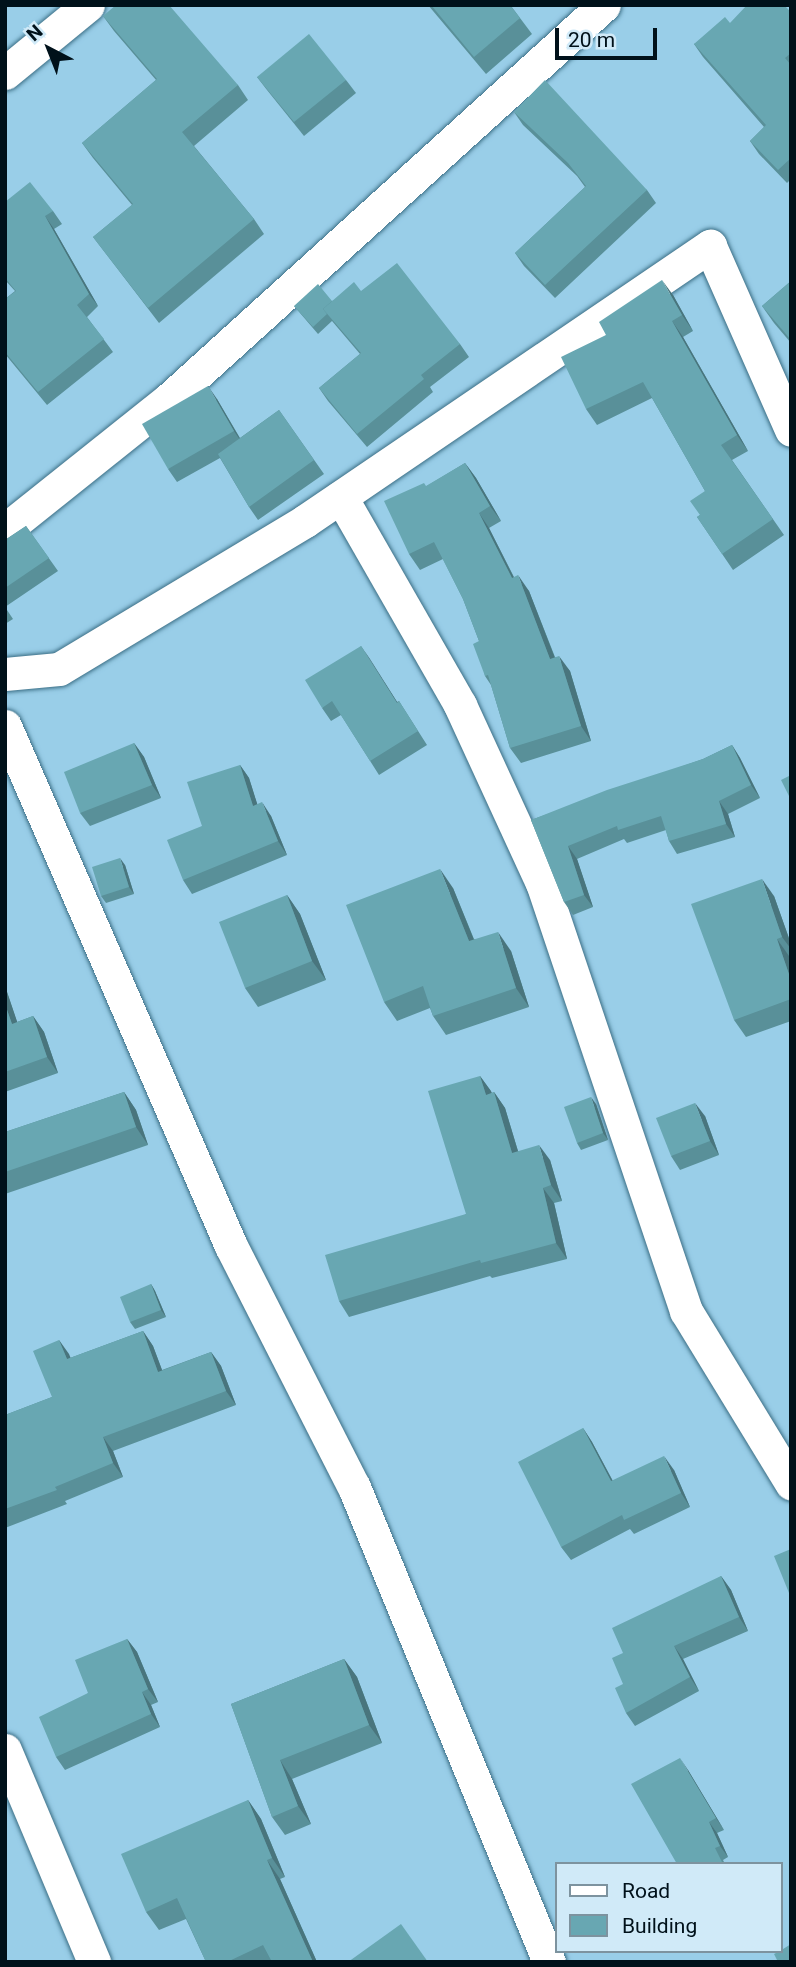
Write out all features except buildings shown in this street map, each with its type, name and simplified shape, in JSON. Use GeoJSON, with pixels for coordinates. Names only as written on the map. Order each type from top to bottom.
{"type":"FeatureCollection","features":[{"type":"Feature","properties":{"kind":"street"},"geometry":{"type":"LineString","coordinates":[[5,73],[88,5]]}},
{"type":"Feature","properties":{"kind":"street"},"geometry":{"type":"LineString","coordinates":[[5,530],[168,400],[604,5]]}},
{"type":"Feature","properties":{"kind":"street"},"geometry":{"type":"LineString","coordinates":[[5,674],[59,669],[341,497],[710,246],[791,430]]}},
{"type":"Feature","properties":{"kind":"street"},"geometry":{"type":"LineString","coordinates":[[341,497],[460,705],[542,883],[686,1311],[791,1483]]}},
{"type":"Feature","properties":{"kind":"street"},"geometry":{"type":"LineString","coordinates":[[5,726],[231,1246],[354,1487],[549,1962]]}},
{"type":"Feature","properties":{"kind":"street"},"geometry":{"type":"LineString","coordinates":[[5,1750],[94,1962]]}}]}
